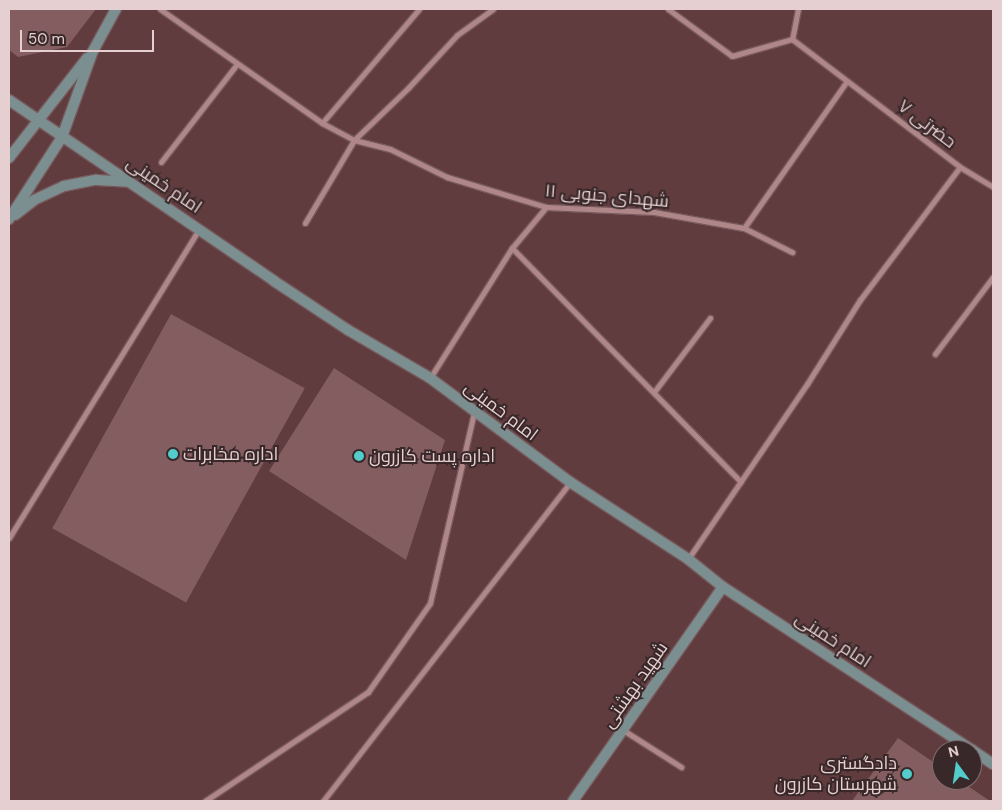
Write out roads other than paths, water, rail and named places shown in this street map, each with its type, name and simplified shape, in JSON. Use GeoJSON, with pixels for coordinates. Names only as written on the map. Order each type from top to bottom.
{"type":"FeatureCollection","features":[{"type":"Feature","properties":{"kind":"main road"},"geometry":{"type":"LineString","coordinates":[[9,158],[92,51],[116,9]]}},
{"type":"Feature","properties":{"kind":"main road"},"geometry":{"type":"LineString","coordinates":[[9,220],[62,136],[92,51]]}},
{"type":"Feature","properties":{"kind":"main road","name":"امام خمینی"},"geometry":{"type":"LineString","coordinates":[[9,100],[348,330],[430,378],[570,482],[688,559],[723,587],[957,740]]}},
{"type":"Feature","properties":{"kind":"main road"},"geometry":{"type":"LineString","coordinates":[[9,220],[34,200],[64,186],[96,180],[130,182]]}},
{"type":"Feature","properties":{"kind":"main road","name":"شهید بهشتی"},"geometry":{"type":"LineString","coordinates":[[573,801],[723,587]]}},
{"type":"Feature","properties":{"kind":"street","name":"۱۱ شهدای جنوبی"},"geometry":{"type":"LineString","coordinates":[[160,9],[322,123],[354,140],[390,149],[447,177],[546,207],[654,212],[744,228],[792,252]]}},
{"type":"Feature","properties":{"kind":"street"},"geometry":{"type":"LineString","coordinates":[[322,123],[419,9]]}},
{"type":"Feature","properties":{"kind":"street"},"geometry":{"type":"LineString","coordinates":[[304,223],[354,140],[408,88],[457,35],[493,9]]}},
{"type":"Feature","properties":{"kind":"street"},"geometry":{"type":"LineString","coordinates":[[668,9],[732,56],[792,39],[798,9]]}},
{"type":"Feature","properties":{"kind":"street","name":"حضرتی ۷"},"geometry":{"type":"LineString","coordinates":[[792,39],[960,167],[993,188]]}},
{"type":"Feature","properties":{"kind":"street"},"geometry":{"type":"LineString","coordinates":[[161,162],[237,64]]}},
{"type":"Feature","properties":{"kind":"street"},"geometry":{"type":"LineString","coordinates":[[744,228],[847,81]]}},
{"type":"Feature","properties":{"kind":"street"},"geometry":{"type":"LineString","coordinates":[[688,559],[741,482],[860,300],[960,167]]}},
{"type":"Feature","properties":{"kind":"street"},"geometry":{"type":"LineString","coordinates":[[430,378],[512,248],[546,207]]}},
{"type":"Feature","properties":{"kind":"street"},"geometry":{"type":"LineString","coordinates":[[9,538],[199,229]]}},
{"type":"Feature","properties":{"kind":"street"},"geometry":{"type":"LineString","coordinates":[[512,248],[741,482]]}},
{"type":"Feature","properties":{"kind":"street"},"geometry":{"type":"LineString","coordinates":[[935,354],[993,277]]}},
{"type":"Feature","properties":{"kind":"street"},"geometry":{"type":"LineString","coordinates":[[654,392],[710,318]]}},
{"type":"Feature","properties":{"kind":"street"},"geometry":{"type":"LineString","coordinates":[[205,801],[368,692],[430,602],[474,412]]}},
{"type":"Feature","properties":{"kind":"street"},"geometry":{"type":"LineString","coordinates":[[323,801],[570,482]]}},
{"type":"Feature","properties":{"kind":"street"},"geometry":{"type":"LineString","coordinates":[[623,730],[682,767]]}},
{"type":"Feature","properties":{"kind":"place","name":"اداره مخابرات"},"geometry":{"type":"Point","coordinates":[173,454]}},
{"type":"Feature","properties":{"kind":"place","name":"اداره پست کازرون"},"geometry":{"type":"Point","coordinates":[359,456]}},
{"type":"Feature","properties":{"kind":"place","name":"دادگستری شهرستان کازرون"},"geometry":{"type":"Point","coordinates":[907,774]}}]}
